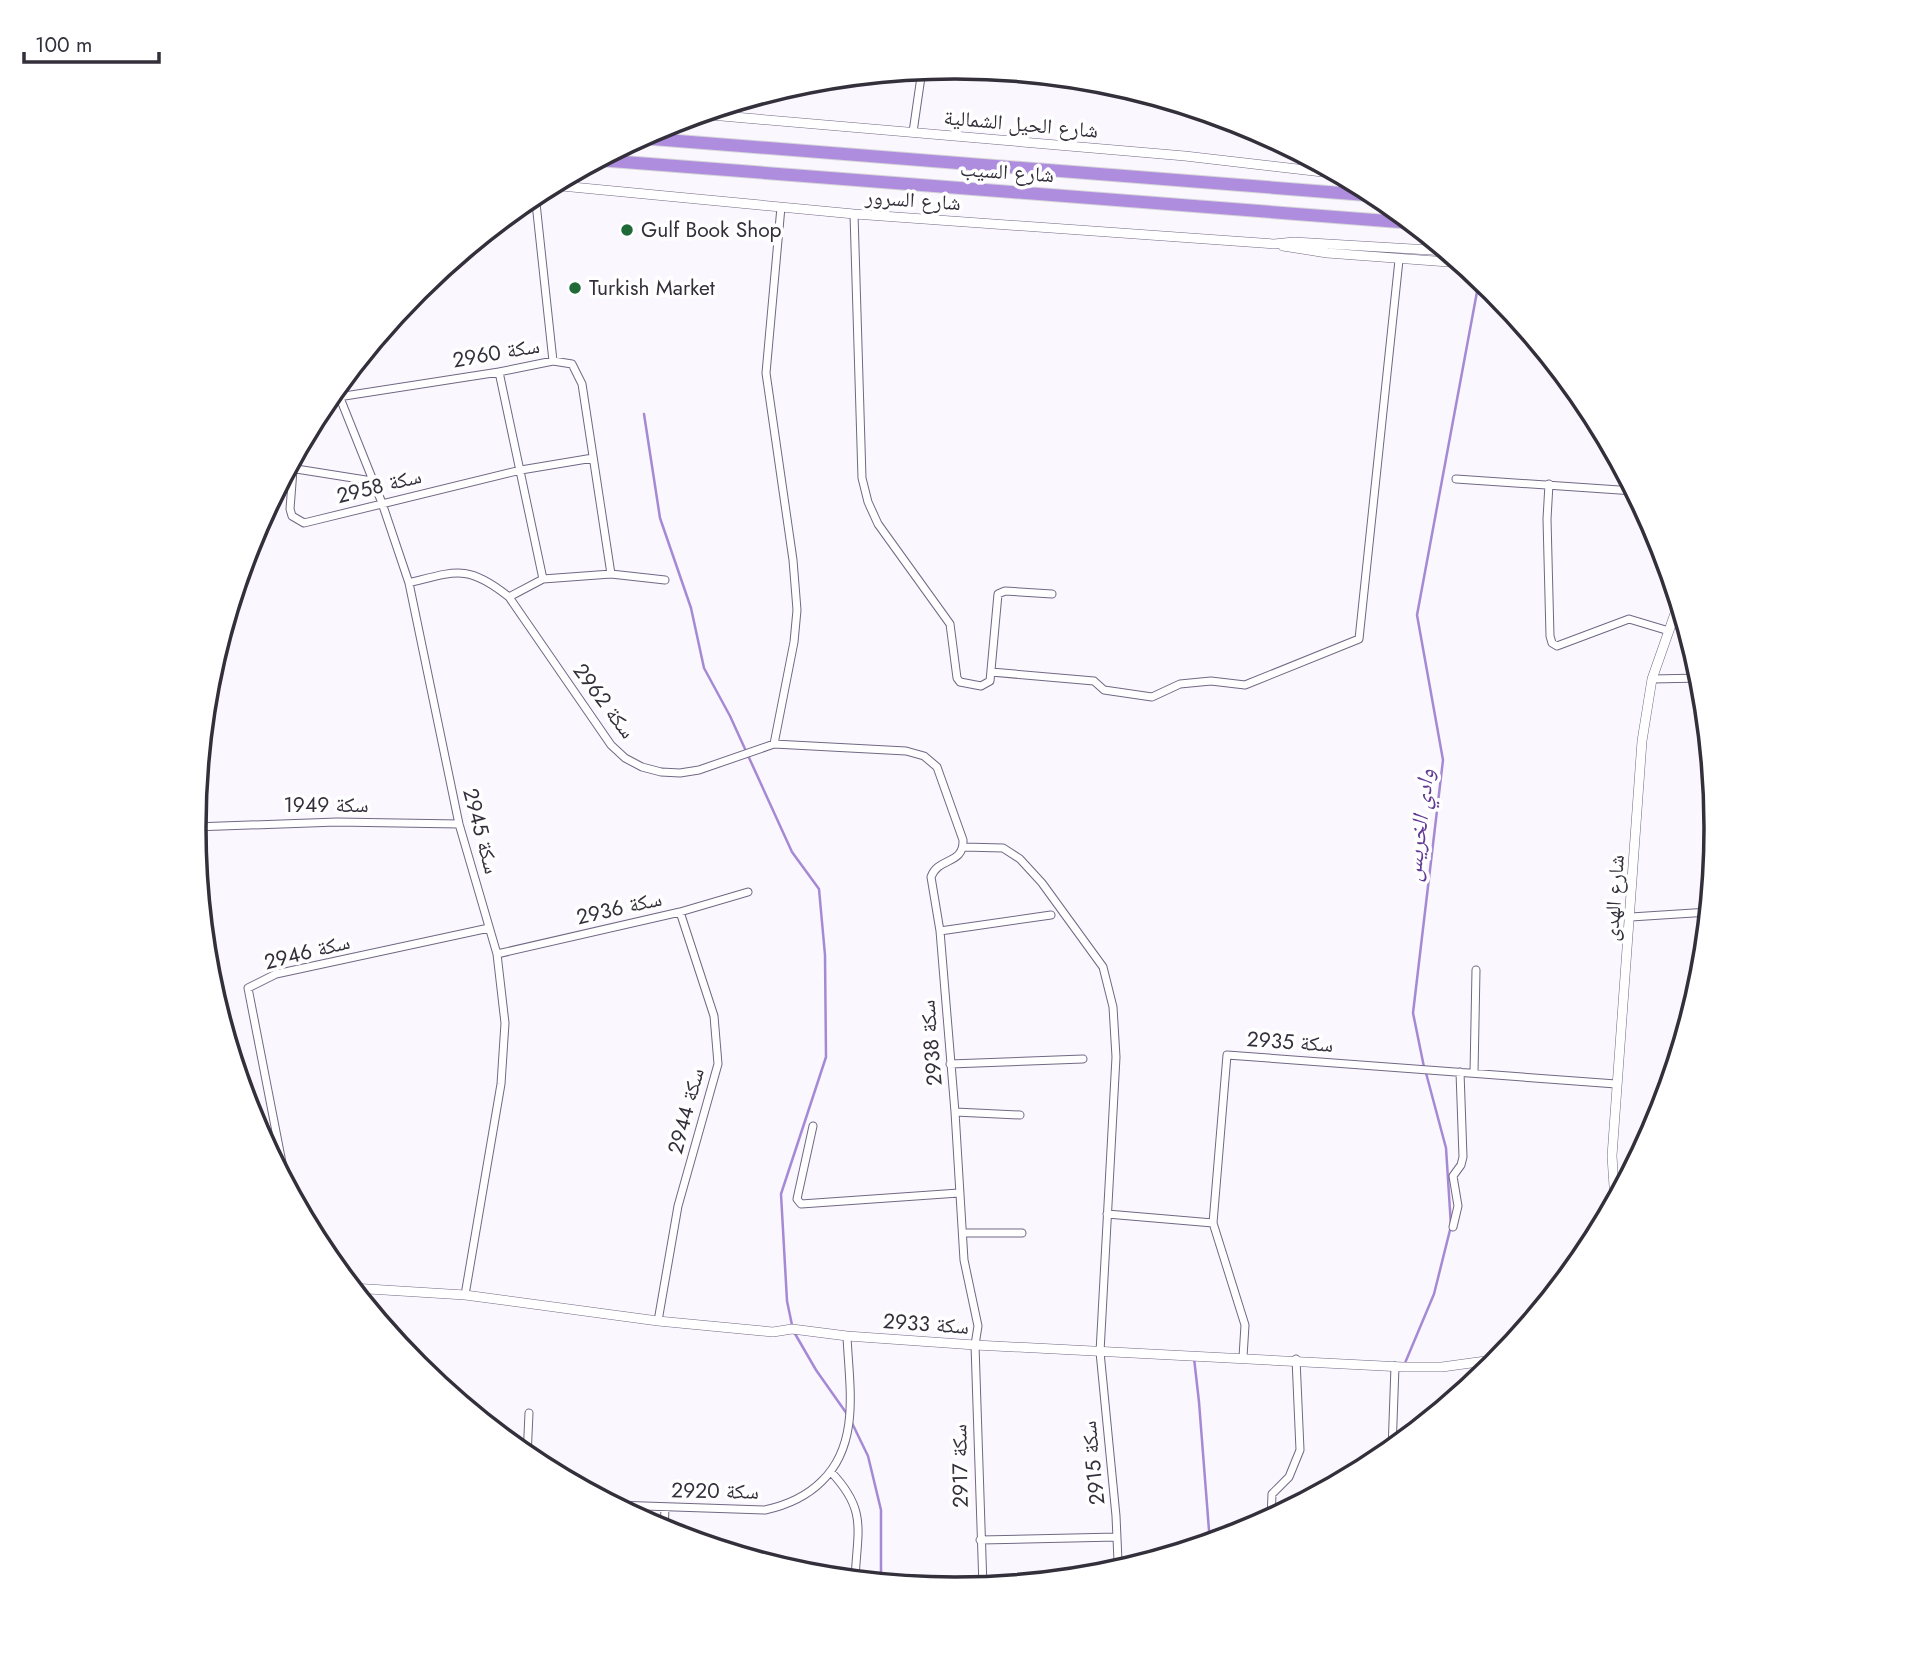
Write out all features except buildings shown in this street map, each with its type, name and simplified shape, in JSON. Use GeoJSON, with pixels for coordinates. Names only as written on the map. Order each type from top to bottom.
{"type":"FeatureCollection","features":[{"type":"Feature","properties":{"kind":"highway","name":"شارع السيب"},"geometry":{"type":"LineString","coordinates":[[661,140],[1352,193]]}},
{"type":"Feature","properties":{"kind":"highway","name":"شارع السيب"},"geometry":{"type":"LineString","coordinates":[[614,161],[1395,222]]}},
{"type":"Feature","properties":{"kind":"street"},"geometry":{"type":"LineString","coordinates":[[913,132],[921,80]]}},
{"type":"Feature","properties":{"kind":"street","name":"شارع الحيل الشمالية"},"geometry":{"type":"LineString","coordinates":[[724,116],[1308,167]]}},
{"type":"Feature","properties":{"kind":"street","name":"شارع السرور"},"geometry":{"type":"LineString","coordinates":[[569,187],[854,214],[1274,244],[1294,242],[1432,250]]}},
{"type":"Feature","properties":{"kind":"street"},"geometry":{"type":"LineString","coordinates":[[536,207],[553,361]]}},
{"type":"Feature","properties":{"kind":"street"},"geometry":{"type":"LineString","coordinates":[[774,744],[794,642],[797,610],[793,560],[766,373],[781,207]]}},
{"type":"Feature","properties":{"kind":"street"},"geometry":{"type":"LineString","coordinates":[[854,214],[862,478],[868,502],[878,524],[950,624],[957,678],[960,682],[981,685],[990,681],[998,594],[1005,591],[1052,594]]}},
{"type":"Feature","properties":{"kind":"street","name":"شارع السرور"},"geometry":{"type":"LineString","coordinates":[[1274,244],[1294,249],[1399,260],[1445,261]]}},
{"type":"Feature","properties":{"kind":"street"},"geometry":{"type":"LineString","coordinates":[[991,673],[1094,681],[1104,690],[1152,697],[1180,684],[1212,681],[1245,685],[1359,639],[1399,260]]}},
{"type":"Feature","properties":{"kind":"street","name":"سكة 2960"},"geometry":{"type":"LineString","coordinates":[[348,391],[499,372],[553,361],[572,364],[582,384],[611,574]]}},
{"type":"Feature","properties":{"kind":"street"},"geometry":{"type":"LineString","coordinates":[[499,372],[543,579]]}},
{"type":"Feature","properties":{"kind":"street","name":"سكة 2945"},"geometry":{"type":"LineString","coordinates":[[341,401],[382,503],[409,583],[459,824],[497,954],[505,1023],[503,1064],[465,1294]]}},
{"type":"Feature","properties":{"kind":"street","name":"سكة 2958"},"geometry":{"type":"LineString","coordinates":[[291,484],[290,509],[297,520],[304,523],[521,470],[593,458]]}},
{"type":"Feature","properties":{"kind":"street"},"geometry":{"type":"LineString","coordinates":[[299,469],[372,481]]}},
{"type":"Feature","properties":{"kind":"street"},"geometry":{"type":"LineString","coordinates":[[1457,480],[1623,490]]}},
{"type":"Feature","properties":{"kind":"street"},"geometry":{"type":"LineString","coordinates":[[1549,484],[1547,519],[1552,643],[1557,646],[1629,619],[1668,631]]}},
{"type":"Feature","properties":{"kind":"street","name":"سكة 2962"},"geometry":{"type":"LineString","coordinates":[[409,583],[465,572],[491,583],[509,597],[611,745],[625,758],[642,767],[680,773],[699,770],[774,744],[906,751],[932,760],[944,781],[963,846]]}},
{"type":"Feature","properties":{"kind":"street"},"geometry":{"type":"LineString","coordinates":[[509,597],[543,579],[611,574],[665,580]]}},
{"type":"Feature","properties":{"kind":"street","name":"شارع الهدى"},"geometry":{"type":"LineString","coordinates":[[1614,1184],[1612,1156],[1616,1084],[1642,741],[1652,679],[1674,616]]}},
{"type":"Feature","properties":{"kind":"street"},"geometry":{"type":"LineString","coordinates":[[1652,679],[1689,678]]}},
{"type":"Feature","properties":{"kind":"street","name":"سكة 1949"},"geometry":{"type":"LineString","coordinates":[[206,827],[338,822],[459,824]]}},
{"type":"Feature","properties":{"kind":"street","name":"سكة 2938"},"geometry":{"type":"LineString","coordinates":[[963,846],[957,858],[939,865],[931,877],[940,931],[962,1233],[967,1275],[978,1326],[975,1345]]}},
{"type":"Feature","properties":{"kind":"street","name":"سكة 2915"},"geometry":{"type":"LineString","coordinates":[[963,846],[1003,848],[1020,859],[1042,883],[1104,967],[1113,1007],[1116,1057],[1100,1352],[1118,1559]]}},
{"type":"Feature","properties":{"kind":"street","name":"سكة 2936"},"geometry":{"type":"LineString","coordinates":[[497,954],[680,912],[748,892]]}},
{"type":"Feature","properties":{"kind":"street","name":"سكة 2944"},"geometry":{"type":"LineString","coordinates":[[658,1321],[678,1206],[718,1064],[714,1016],[680,912]]}},
{"type":"Feature","properties":{"kind":"street"},"geometry":{"type":"LineString","coordinates":[[1630,918],[1699,913]]}},
{"type":"Feature","properties":{"kind":"street"},"geometry":{"type":"LineString","coordinates":[[940,931],[1051,915]]}},
{"type":"Feature","properties":{"kind":"street","name":"سكة 2946"},"geometry":{"type":"LineString","coordinates":[[279,1150],[248,988],[276,974],[489,928]]}},
{"type":"Feature","properties":{"kind":"street"},"geometry":{"type":"LineString","coordinates":[[1474,1073],[1476,970]]}},
{"type":"Feature","properties":{"kind":"street","name":"سكة 2935"},"geometry":{"type":"LineString","coordinates":[[1243,1357],[1245,1325],[1213,1223],[1227,1055],[1616,1084]]}},
{"type":"Feature","properties":{"kind":"street"},"geometry":{"type":"LineString","coordinates":[[950,1064],[1083,1059]]}},
{"type":"Feature","properties":{"kind":"street"},"geometry":{"type":"LineString","coordinates":[[1453,1227],[1458,1206],[1453,1176],[1463,1157],[1460,1072]]}},
{"type":"Feature","properties":{"kind":"street"},"geometry":{"type":"LineString","coordinates":[[955,1112],[1020,1115]]}},
{"type":"Feature","properties":{"kind":"street"},"geometry":{"type":"LineString","coordinates":[[813,1126],[797,1199],[802,1204],[959,1193]]}},
{"type":"Feature","properties":{"kind":"street"},"geometry":{"type":"LineString","coordinates":[[1107,1214],[1213,1223]]}},
{"type":"Feature","properties":{"kind":"street"},"geometry":{"type":"LineString","coordinates":[[962,1233],[1022,1233]]}},
{"type":"Feature","properties":{"kind":"street","name":"سكة 2933"},"geometry":{"type":"LineString","coordinates":[[365,1289],[465,1294],[658,1321],[773,1332],[792,1329],[847,1336],[975,1345],[1395,1366],[1441,1367],[1481,1362]]}},
{"type":"Feature","properties":{"kind":"street","name":"سكة 2920"},"geometry":{"type":"LineString","coordinates":[[638,1506],[750,1510],[782,1506],[812,1491],[841,1458],[849,1430],[847,1336]]}},
{"type":"Feature","properties":{"kind":"street","name":"سكة 2917"},"geometry":{"type":"LineString","coordinates":[[975,1345],[982,1576]]}},
{"type":"Feature","properties":{"kind":"street"},"geometry":{"type":"LineString","coordinates":[[1271,1507],[1272,1494],[1289,1477],[1300,1450],[1296,1359]]}},
{"type":"Feature","properties":{"kind":"street"},"geometry":{"type":"LineString","coordinates":[[1392,1436],[1395,1366]]}},
{"type":"Feature","properties":{"kind":"street"},"geometry":{"type":"LineString","coordinates":[[528,1443],[529,1413]]}},
{"type":"Feature","properties":{"kind":"street"},"geometry":{"type":"LineString","coordinates":[[831,1472],[851,1497],[858,1515],[855,1571]]}},
{"type":"Feature","properties":{"kind":"street"},"geometry":{"type":"LineString","coordinates":[[665,1508],[665,1518]]}},
{"type":"Feature","properties":{"kind":"street"},"geometry":{"type":"LineString","coordinates":[[980,1540],[1117,1538]]}},
{"type":"Feature","properties":{"kind":"waterway","name":"وادي الخريس"},"geometry":{"type":"LineString","coordinates":[[1424,1067],[1413,1013],[1443,760],[1417,615],[1477,291]]}},
{"type":"Feature","properties":{"kind":"waterway"},"geometry":{"type":"LineString","coordinates":[[644,414],[660,518],[691,608],[704,668],[730,716],[792,852],[819,889],[825,955],[826,1057],[781,1194],[787,1301],[792,1325]]}},
{"type":"Feature","properties":{"kind":"waterway","name":"وادي الخريس"},"geometry":{"type":"LineString","coordinates":[[1405,1363],[1434,1294],[1451,1226],[1446,1148],[1426,1073]]}},
{"type":"Feature","properties":{"kind":"waterway"},"geometry":{"type":"LineString","coordinates":[[794,1332],[816,1370],[847,1414]]}},
{"type":"Feature","properties":{"kind":"waterway"},"geometry":{"type":"LineString","coordinates":[[1194,1358],[1209,1532]]}},
{"type":"Feature","properties":{"kind":"waterway"},"geometry":{"type":"LineString","coordinates":[[852,1423],[868,1456],[881,1510],[881,1573]]}},
{"type":"Feature","properties":{"kind":"place","name":"Gulf Book Shop"},"geometry":{"type":"Point","coordinates":[627,230]}},
{"type":"Feature","properties":{"kind":"place","name":"Turkish Market"},"geometry":{"type":"Point","coordinates":[575,288]}}]}
